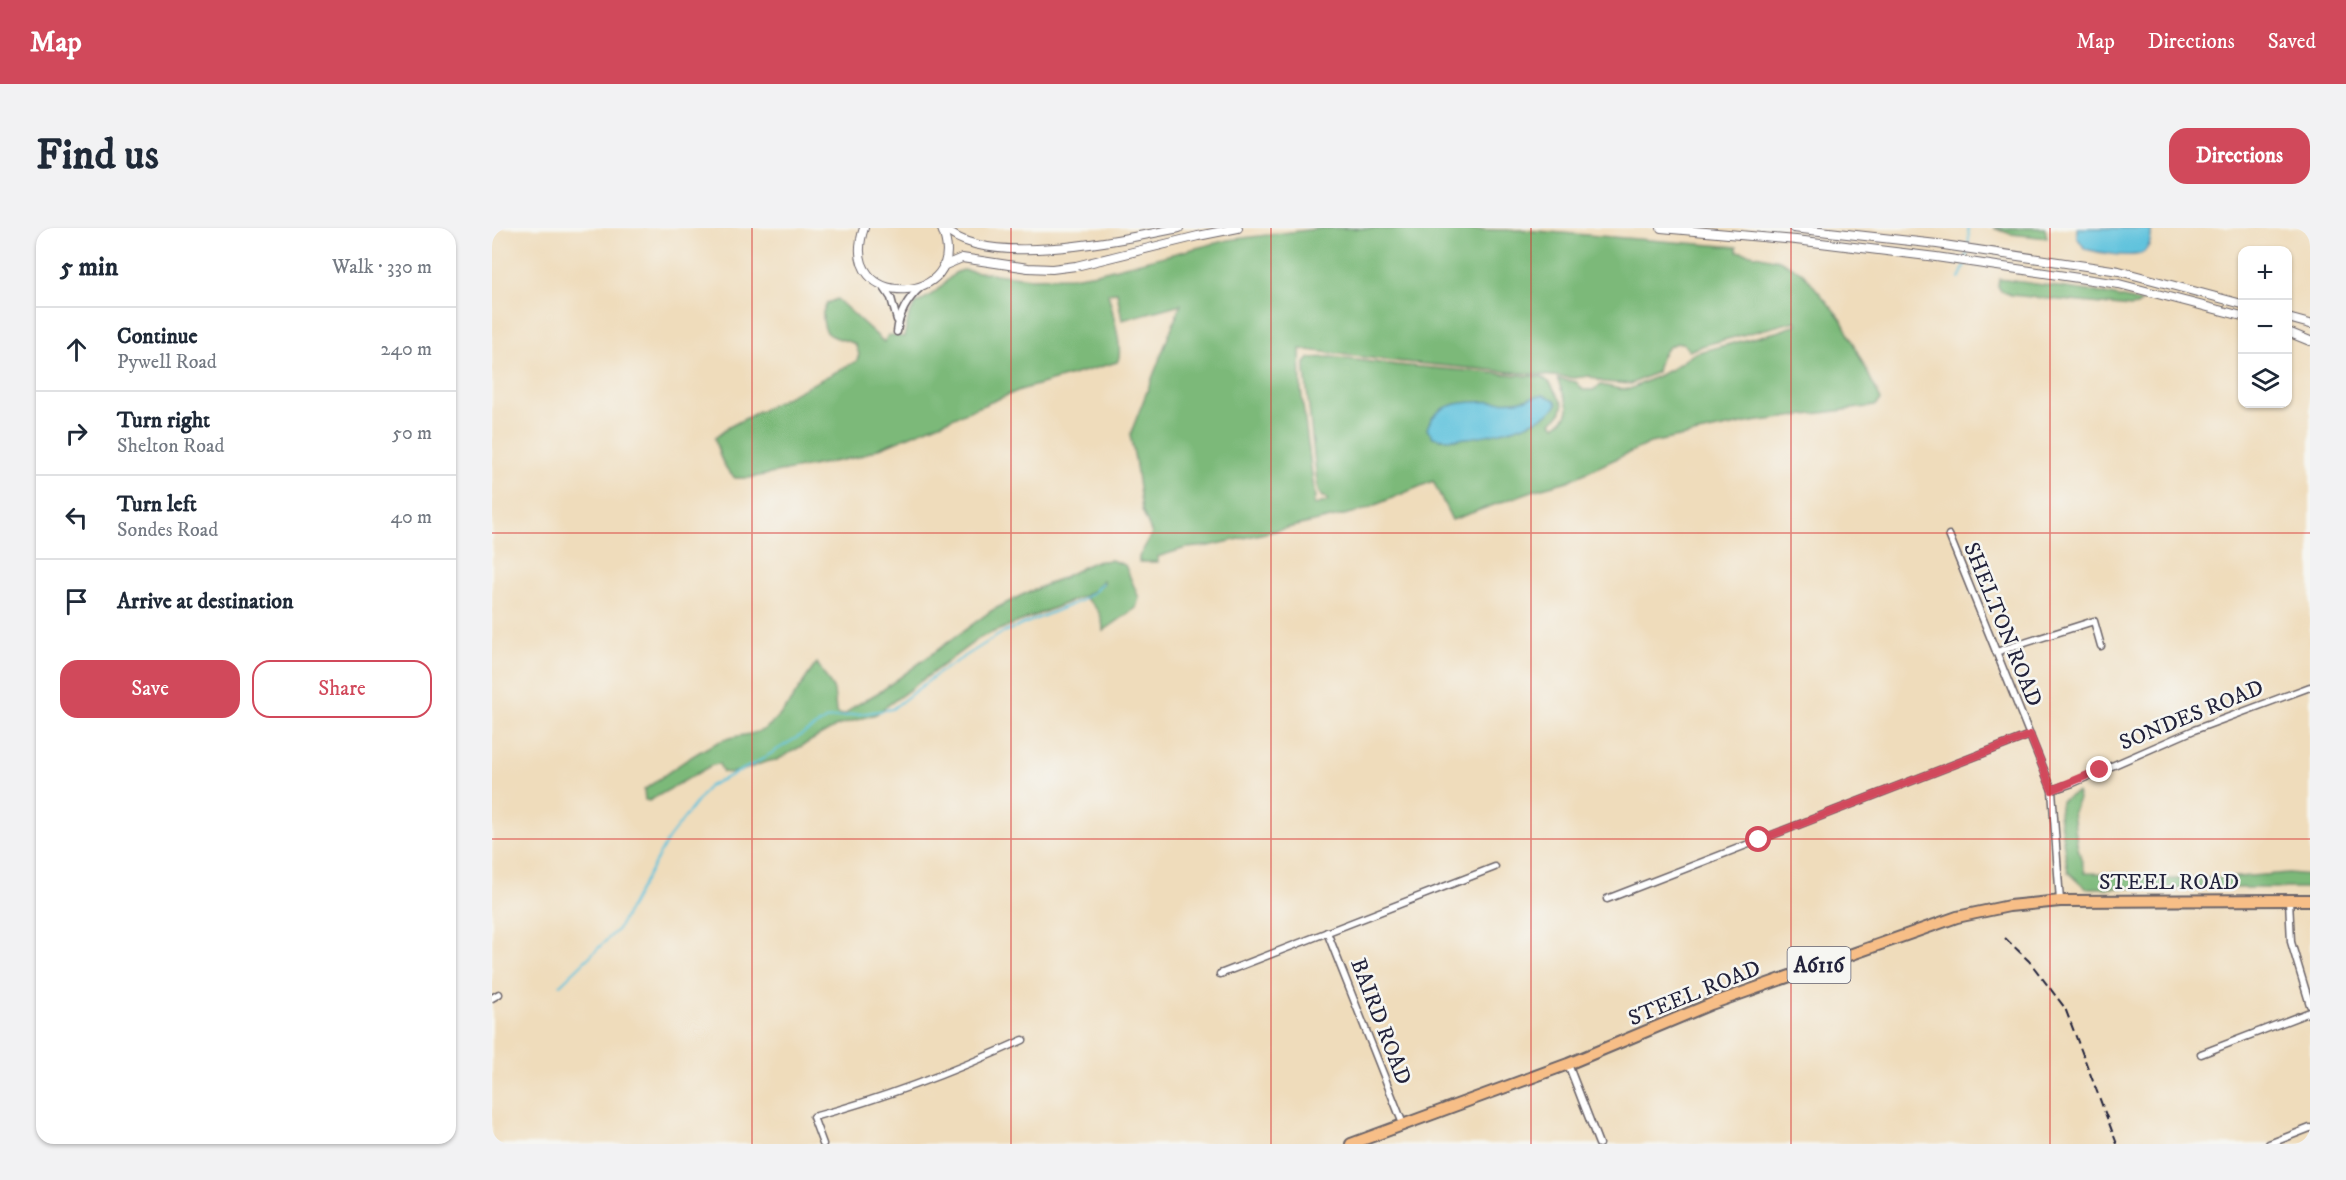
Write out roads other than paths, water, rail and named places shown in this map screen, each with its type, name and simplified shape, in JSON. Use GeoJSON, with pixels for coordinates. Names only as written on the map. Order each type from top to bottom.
{"type":"FeatureCollection","features":[{"type":"Feature","properties":{"kind":"main road","name":"STEEL ROAD"},"geometry":{"type":"LineString","coordinates":[[1351,1144],[1568,1064],[1711,1004],[1957,917],[2009,906],[2060,901],[2310,900]]}},
{"type":"Feature","properties":{"kind":"street"},"geometry":{"type":"LineString","coordinates":[[864,228],[860,242],[860,256],[873,279],[883,286],[896,290],[908,291],[921,287]]}},
{"type":"Feature","properties":{"kind":"street"},"geometry":{"type":"LineString","coordinates":[[897,324],[908,301],[937,275],[943,266],[947,253],[943,228]]}},
{"type":"Feature","properties":{"kind":"street"},"geometry":{"type":"LineString","coordinates":[[943,228],[957,239],[982,246],[1035,248],[1108,242],[1179,228]]}},
{"type":"Feature","properties":{"kind":"street"},"geometry":{"type":"LineString","coordinates":[[943,266],[962,258],[1028,268],[1052,269],[1076,266],[1238,228]]}},
{"type":"Feature","properties":{"kind":"street"},"geometry":{"type":"LineString","coordinates":[[1661,228],[1796,240],[1936,257],[2119,284],[2238,315]]}},
{"type":"Feature","properties":{"kind":"street"},"geometry":{"type":"LineString","coordinates":[[1793,228],[1937,244],[2119,271],[2238,303]]}},
{"type":"Feature","properties":{"kind":"street"},"geometry":{"type":"LineString","coordinates":[[883,286],[891,298],[897,332]]}},
{"type":"Feature","properties":{"kind":"street"},"geometry":{"type":"LineString","coordinates":[[2292,319],[2310,324]]}},
{"type":"Feature","properties":{"kind":"street"},"geometry":{"type":"LineString","coordinates":[[2292,334],[2310,341]]}},
{"type":"Feature","properties":{"kind":"street","name":"SHELTON ROAD"},"geometry":{"type":"LineString","coordinates":[[1949,535],[2052,790],[2060,901]]}},
{"type":"Feature","properties":{"kind":"street"},"geometry":{"type":"LineString","coordinates":[[1996,652],[2094,621],[2101,646]]}},
{"type":"Feature","properties":{"kind":"street","name":"SONDES ROAD"},"geometry":{"type":"LineString","coordinates":[[2052,790],[2194,730],[2310,687]]}},
{"type":"Feature","properties":{"kind":"street"},"geometry":{"type":"LineString","coordinates":[[1607,898],[2030,735]]}},
{"type":"Feature","properties":{"kind":"street"},"geometry":{"type":"LineString","coordinates":[[1220,974],[1495,867]]}},
{"type":"Feature","properties":{"kind":"street"},"geometry":{"type":"LineString","coordinates":[[2289,900],[2291,942],[2310,1005]]}},
{"type":"Feature","properties":{"kind":"street","name":"BAIRD ROAD"},"geometry":{"type":"LineString","coordinates":[[1328,932],[1403,1124]]}},
{"type":"Feature","properties":{"kind":"street"},"geometry":{"type":"LineString","coordinates":[[492,998],[499,994]]}},
{"type":"Feature","properties":{"kind":"street"},"geometry":{"type":"LineString","coordinates":[[2201,1054],[2310,1012]]}},
{"type":"Feature","properties":{"kind":"street"},"geometry":{"type":"LineString","coordinates":[[824,1144],[813,1117],[865,1103],[981,1059],[1023,1040]]}},
{"type":"Feature","properties":{"kind":"street"},"geometry":{"type":"LineString","coordinates":[[1568,1064],[1599,1144]]}},
{"type":"Feature","properties":{"kind":"street"},"geometry":{"type":"LineString","coordinates":[[2269,1144],[2310,1128]]}},
{"type":"Feature","properties":{"kind":"water"},"geometry":{"type":"Polygon","coordinates":[[[2077,228],[2151,228],[2151,239],[2147,249],[2137,255],[2105,253],[2085,249],[2077,237],[2077,228]]]}},
{"type":"Feature","properties":{"kind":"water"},"geometry":{"type":"Polygon","coordinates":[[[1544,395],[1555,400],[1557,404],[1536,420],[1519,427],[1480,436],[1445,439],[1433,437],[1427,429],[1441,410],[1452,405],[1516,401],[1544,395]]]}},
{"type":"Feature","properties":{"kind":"waterway"},"geometry":{"type":"LineString","coordinates":[[1966,259],[1968,228]]}},
{"type":"Feature","properties":{"kind":"waterway"},"geometry":{"type":"LineString","coordinates":[[1959,279],[1965,265]]}},
{"type":"Feature","properties":{"kind":"waterway"},"geometry":{"type":"LineString","coordinates":[[560,985],[618,929],[668,839],[709,786],[754,764],[827,719],[892,709],[940,672],[1002,633],[1080,601],[1102,583]]}},
{"type":"Feature","properties":{"kind":"railway"},"geometry":{"type":"LineString","coordinates":[[2005,938],[2029,961],[2065,1008],[2117,1144]]}}]}
